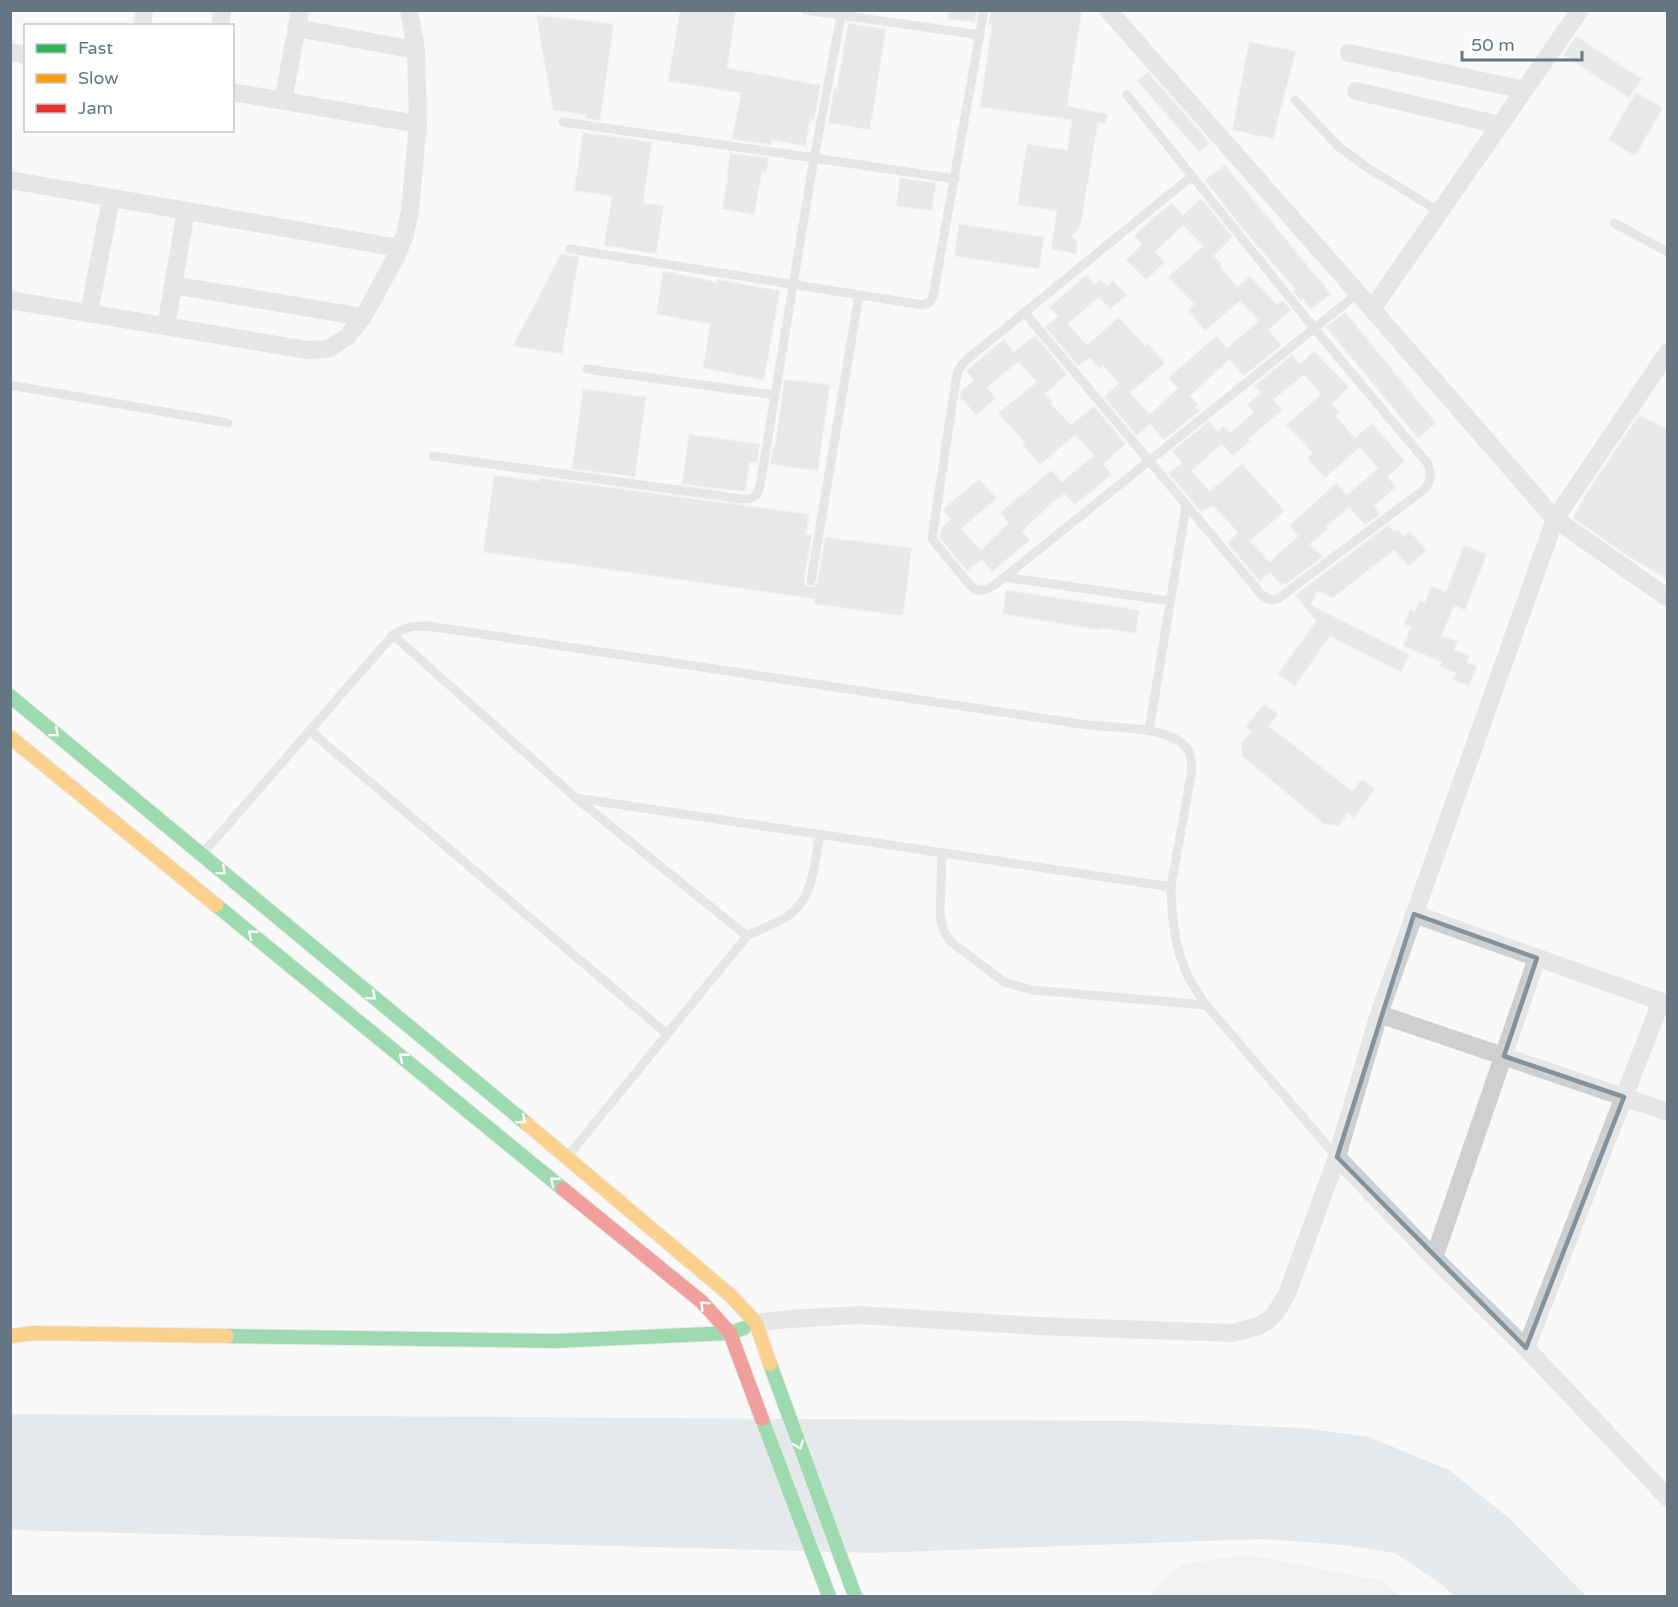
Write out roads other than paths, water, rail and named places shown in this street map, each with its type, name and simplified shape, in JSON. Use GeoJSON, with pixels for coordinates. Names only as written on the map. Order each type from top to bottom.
{"type":"FeatureCollection","features":[{"type":"Feature","properties":{"kind":"main road"},"geometry":{"type":"LineString","coordinates":[[10,696],[191,865],[702,1302],[730,1333],[829,1596]]}},
{"type":"Feature","properties":{"kind":"main road"},"geometry":{"type":"LineString","coordinates":[[10,737],[191,865],[567,1157],[730,1295],[756,1323],[778,1390],[855,1596]]}},
{"type":"Feature","properties":{"kind":"main road"},"geometry":{"type":"LineString","coordinates":[[10,1336],[35,1333],[556,1341],[730,1333],[756,1323]]}},
{"type":"Feature","properties":{"kind":"street"},"geometry":{"type":"LineString","coordinates":[[10,300],[307,350],[328,349],[347,338],[363,316],[399,248],[405,234],[410,210],[419,91],[410,10]]}},
{"type":"Feature","properties":{"kind":"street"},"geometry":{"type":"LineString","coordinates":[[1108,10],[1358,292],[1554,519],[1668,598]]}},
{"type":"Feature","properties":{"kind":"street"},"geometry":{"type":"LineString","coordinates":[[1372,309],[1580,10]]}},
{"type":"Feature","properties":{"kind":"street"},"geometry":{"type":"LineString","coordinates":[[283,101],[298,19],[416,50]]}},
{"type":"Feature","properties":{"kind":"street"},"geometry":{"type":"LineString","coordinates":[[1349,52],[1525,90]]}},
{"type":"Feature","properties":{"kind":"street"},"geometry":{"type":"LineString","coordinates":[[1356,91],[1500,125]]}},
{"type":"Feature","properties":{"kind":"street"},"geometry":{"type":"LineString","coordinates":[[234,92],[418,124]]}},
{"type":"Feature","properties":{"kind":"street"},"geometry":{"type":"LineString","coordinates":[[10,180],[399,248]]}},
{"type":"Feature","properties":{"kind":"street"},"geometry":{"type":"LineString","coordinates":[[89,313],[111,198]]}},
{"type":"Feature","properties":{"kind":"street"},"geometry":{"type":"LineString","coordinates":[[166,326],[186,211]]}},
{"type":"Feature","properties":{"kind":"street"},"geometry":{"type":"LineString","coordinates":[[173,285],[363,316]]}},
{"type":"Feature","properties":{"kind":"street"},"geometry":{"type":"LineString","coordinates":[[756,1323],[858,1315],[1038,1326],[1232,1333],[1259,1326],[1275,1315],[1287,1293],[1337,1157],[1379,1014],[1554,519],[1668,352]]}},
{"type":"Feature","properties":{"kind":"street"},"geometry":{"type":"LineString","coordinates":[[1414,914],[1664,1003],[1624,1097],[1526,1348]]}},
{"type":"Feature","properties":{"kind":"street"},"geometry":{"type":"LineString","coordinates":[[1434,1258],[1537,958]]}},
{"type":"Feature","properties":{"kind":"street"},"geometry":{"type":"LineString","coordinates":[[1379,1014],[1668,1112]]}},
{"type":"Feature","properties":{"kind":"street"},"geometry":{"type":"LineString","coordinates":[[1337,1157],[1434,1258],[1526,1348],[1668,1498]]}},
{"type":"Feature","properties":{"kind":"lane"},"geometry":{"type":"LineString","coordinates":[[805,10],[980,35]]}},
{"type":"Feature","properties":{"kind":"lane"},"geometry":{"type":"LineString","coordinates":[[570,249],[922,305],[930,302],[933,297],[955,179],[984,10]]}},
{"type":"Feature","properties":{"kind":"lane"},"geometry":{"type":"LineString","coordinates":[[434,456],[743,499],[751,499],[757,495],[776,395],[814,158],[841,16]]}},
{"type":"Feature","properties":{"kind":"lane"},"geometry":{"type":"LineString","coordinates":[[1024,312],[1267,599],[1279,598],[1425,489],[1431,477],[1428,464],[1314,328],[1127,95]]}},
{"type":"Feature","properties":{"kind":"lane"},"geometry":{"type":"LineString","coordinates":[[1296,100],[1338,146],[1368,168],[1440,212]]}},
{"type":"Feature","properties":{"kind":"lane"},"geometry":{"type":"LineString","coordinates":[[563,122],[955,179]]}},
{"type":"Feature","properties":{"kind":"lane"},"geometry":{"type":"LineString","coordinates":[[1192,176],[1024,312],[965,361],[959,369],[932,539],[976,590],[986,590],[1005,577],[1358,292]]}},
{"type":"Feature","properties":{"kind":"lane"},"geometry":{"type":"LineString","coordinates":[[1614,223],[1668,252]]}},
{"type":"Feature","properties":{"kind":"lane"},"geometry":{"type":"LineString","coordinates":[[811,581],[859,295]]}},
{"type":"Feature","properties":{"kind":"lane"},"geometry":{"type":"LineString","coordinates":[[587,369],[776,395]]}},
{"type":"Feature","properties":{"kind":"lane"},"geometry":{"type":"LineString","coordinates":[[10,385],[228,423]]}},
{"type":"Feature","properties":{"kind":"lane"},"geometry":{"type":"LineString","coordinates":[[1149,731],[1186,506]]}},
{"type":"Feature","properties":{"kind":"lane"},"geometry":{"type":"LineString","coordinates":[[1005,577],[1170,601]]}},
{"type":"Feature","properties":{"kind":"lane"},"geometry":{"type":"LineString","coordinates":[[191,865],[393,635],[402,628],[413,626],[428,626],[1088,725],[1149,731],[1174,738],[1188,748],[1191,758],[1192,770],[1171,886],[1172,922],[1188,977],[1206,1005],[1337,1157]]}},
{"type":"Feature","properties":{"kind":"lane"},"geometry":{"type":"LineString","coordinates":[[393,635],[576,798],[747,936]]}},
{"type":"Feature","properties":{"kind":"lane"},"geometry":{"type":"LineString","coordinates":[[310,731],[667,1034]]}},
{"type":"Feature","properties":{"kind":"lane"},"geometry":{"type":"LineString","coordinates":[[576,798],[942,854],[1171,886]]}},
{"type":"Feature","properties":{"kind":"lane"},"geometry":{"type":"LineString","coordinates":[[567,1157],[747,936],[787,917],[801,905],[808,892],[820,835]]}},
{"type":"Feature","properties":{"kind":"lane"},"geometry":{"type":"LineString","coordinates":[[942,854],[940,915],[943,929],[950,941],[1004,982],[1032,990],[1206,1005]]}}]}
